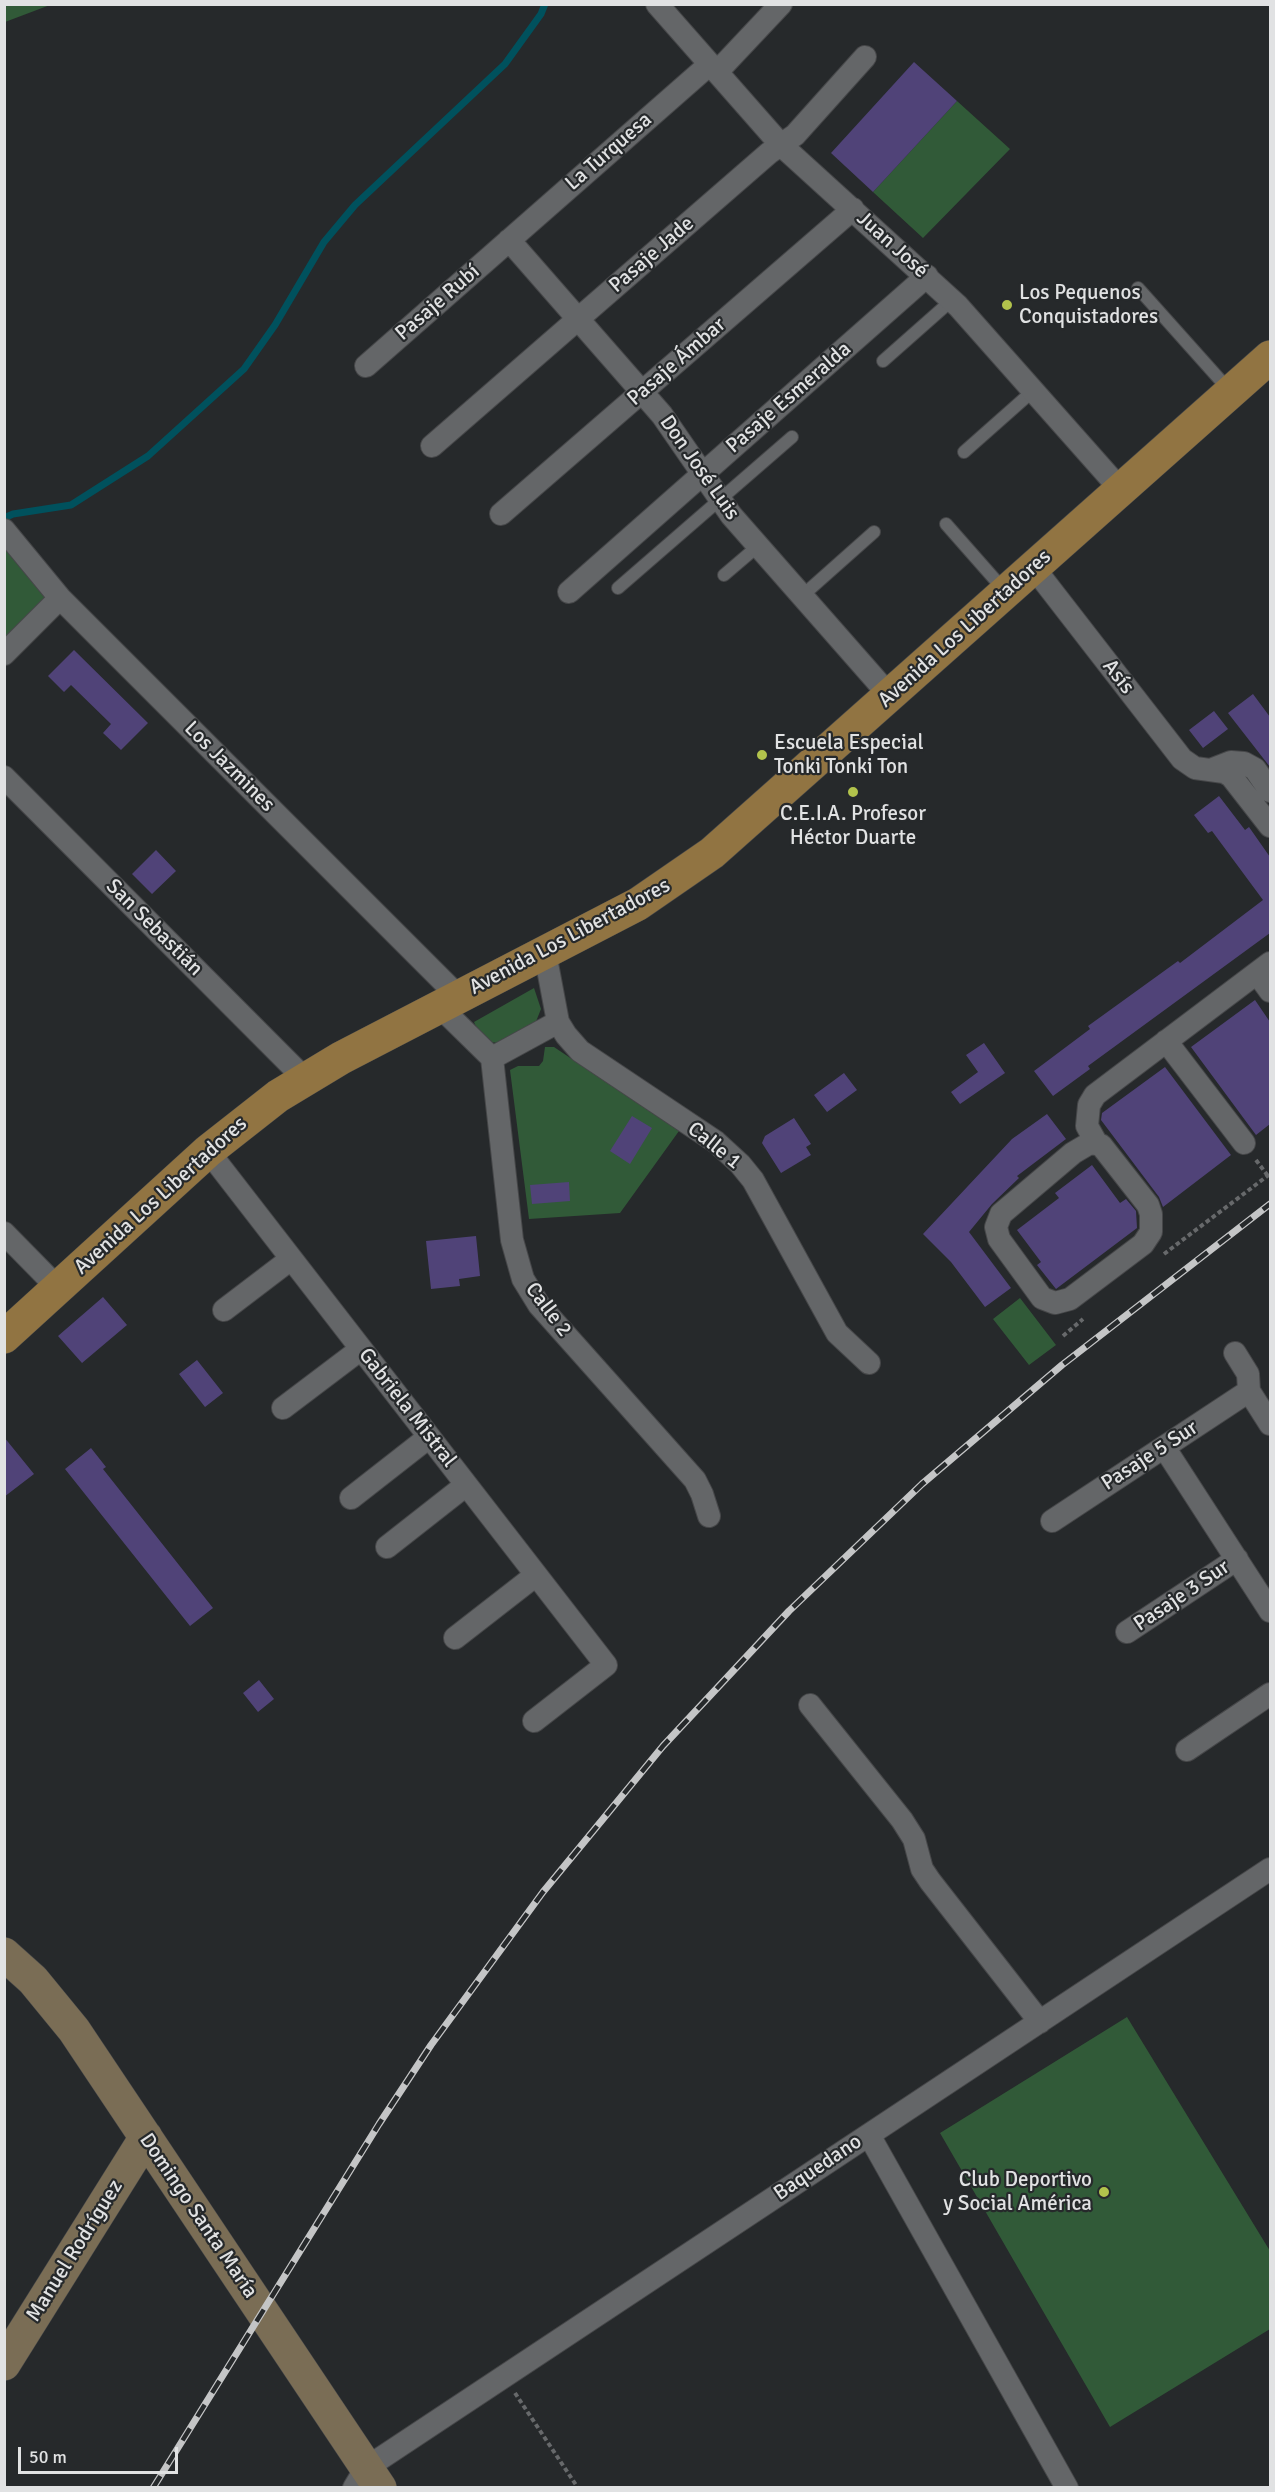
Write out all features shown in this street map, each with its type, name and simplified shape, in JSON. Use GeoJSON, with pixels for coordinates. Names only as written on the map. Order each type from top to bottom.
{"type":"FeatureCollection","features":[{"type":"Feature","properties":{"kind":"main road","name":"Avenida Los Libertadores"},"geometry":{"type":"LineString","coordinates":[[4,1337],[208,1151],[253,1114],[304,1078],[638,904],[676,880],[746,824],[1270,357]]}},
{"type":"Feature","properties":{"kind":"street","name":"Juan José"},"geometry":{"type":"LineString","coordinates":[[657,4],[781,144],[952,300],[1121,490]]}},
{"type":"Feature","properties":{"kind":"street","name":"La Turquesa"},"geometry":{"type":"LineString","coordinates":[[509,240],[713,68],[781,4]]}},
{"type":"Feature","properties":{"kind":"street","name":"Pasaje Jade"},"geometry":{"type":"LineString","coordinates":[[432,446],[781,144],[795,135],[865,57]]}},
{"type":"Feature","properties":{"kind":"street","name":"Pasaje Ámbar"},"geometry":{"type":"LineString","coordinates":[[501,514],[853,209]]}},
{"type":"Feature","properties":{"kind":"street","name":"Don José Luis"},"geometry":{"type":"LineString","coordinates":[[509,240],[643,391],[662,415],[720,501],[890,696]]}},
{"type":"Feature","properties":{"kind":"street","name":"Pasaje Rubí"},"geometry":{"type":"LineString","coordinates":[[366,366],[509,240]]}},
{"type":"Feature","properties":{"kind":"street","name":"Pasaje Esmeralda"},"geometry":{"type":"LineString","coordinates":[[569,592],[927,276]]}},
{"type":"Feature","properties":{"kind":"street","name":"Los Jazmines"},"geometry":{"type":"LineString","coordinates":[[6,532],[60,598],[449,1002]]}},
{"type":"Feature","properties":{"kind":"street","name":"Asís"},"geometry":{"type":"LineString","coordinates":[[1034,568],[1182,759],[1195,768],[1213,770],[1231,776],[1270,826]]}},
{"type":"Feature","properties":{"kind":"street"},"geometry":{"type":"LineString","coordinates":[[4,654],[60,598]]}},
{"type":"Feature","properties":{"kind":"street"},"geometry":{"type":"LineString","coordinates":[[1213,770],[1231,762],[1244,763],[1255,769],[1270,791]]}},
{"type":"Feature","properties":{"kind":"street","name":"San Sebastián"},"geometry":{"type":"LineString","coordinates":[[4,777],[304,1078]]}},
{"type":"Feature","properties":{"kind":"street","name":"Calle 1"},"geometry":{"type":"LineString","coordinates":[[545,953],[558,1022],[580,1051],[716,1143],[740,1164],[753,1180],[837,1333],[869,1363]]}},
{"type":"Feature","properties":{"kind":"street"},"geometry":{"type":"LineString","coordinates":[[1097,1144],[1090,1143],[1073,1153],[997,1220],[996,1233],[999,1239],[1048,1302],[1063,1303],[1070,1299],[1143,1244],[1151,1232],[1152,1224],[1148,1205],[1097,1144],[1087,1126],[1087,1115],[1095,1095],[1166,1041],[1266,976]]}},
{"type":"Feature","properties":{"kind":"street"},"geometry":{"type":"LineString","coordinates":[[449,1002],[492,1058],[558,1022]]}},
{"type":"Feature","properties":{"kind":"street"},"geometry":{"type":"LineString","coordinates":[[1166,1041],[1244,1143]]}},
{"type":"Feature","properties":{"kind":"street","name":"Calle 2"},"geometry":{"type":"LineString","coordinates":[[492,1058],[512,1240],[524,1279],[539,1305],[695,1480],[709,1516]]}},
{"type":"Feature","properties":{"kind":"street","name":"Gabriela Mistral"},"geometry":{"type":"LineString","coordinates":[[208,1151],[606,1665],[534,1721]]}},
{"type":"Feature","properties":{"kind":"street"},"geometry":{"type":"LineString","coordinates":[[4,1233],[58,1288]]}},
{"type":"Feature","properties":{"kind":"street"},"geometry":{"type":"LineString","coordinates":[[224,1310],[291,1258]]}},
{"type":"Feature","properties":{"kind":"street"},"geometry":{"type":"LineString","coordinates":[[283,1408],[361,1348]]}},
{"type":"Feature","properties":{"kind":"street"},"geometry":{"type":"LineString","coordinates":[[1234,1353],[1248,1374],[1249,1391],[1270,1425]]}},
{"type":"Feature","properties":{"kind":"street","name":"Pasaje 5 Sur"},"geometry":{"type":"LineString","coordinates":[[1052,1521],[1249,1391]]}},
{"type":"Feature","properties":{"kind":"street"},"geometry":{"type":"LineString","coordinates":[[351,1498],[429,1437]]}},
{"type":"Feature","properties":{"kind":"street"},"geometry":{"type":"LineString","coordinates":[[1164,1447],[1270,1611]]}},
{"type":"Feature","properties":{"kind":"street"},"geometry":{"type":"LineString","coordinates":[[387,1547],[466,1485]]}},
{"type":"Feature","properties":{"kind":"street","name":"Pasaje 3 Sur"},"geometry":{"type":"LineString","coordinates":[[1127,1632],[1237,1559]]}},
{"type":"Feature","properties":{"kind":"street"},"geometry":{"type":"LineString","coordinates":[[454,1638],[536,1575]]}},
{"type":"Feature","properties":{"kind":"street"},"geometry":{"type":"LineString","coordinates":[[1186,1750],[1270,1694]]}},
{"type":"Feature","properties":{"kind":"street"},"geometry":{"type":"LineString","coordinates":[[810,1705],[902,1820],[914,1839],[922,1869],[930,1881],[1040,2022]]}},
{"type":"Feature","properties":{"kind":"street","name":"Baquedano"},"geometry":{"type":"LineString","coordinates":[[367,2481],[869,2135],[1270,1869]]}},
{"type":"Feature","properties":{"kind":"street","name":"Domingo Santa María"},"geometry":{"type":"LineString","coordinates":[[4,1954],[54,2004],[146,2137],[367,2481]]}},
{"type":"Feature","properties":{"kind":"street"},"geometry":{"type":"LineString","coordinates":[[869,2135],[1067,2487]]}},
{"type":"Feature","properties":{"kind":"street","name":"Manuel Rodríguez"},"geometry":{"type":"LineString","coordinates":[[4,2364],[146,2137]]}},
{"type":"Feature","properties":{"kind":"lane"},"geometry":{"type":"LineString","coordinates":[[1138,288],[1231,392]]}},
{"type":"Feature","properties":{"kind":"lane"},"geometry":{"type":"LineString","coordinates":[[883,362],[952,300]]}},
{"type":"Feature","properties":{"kind":"lane"},"geometry":{"type":"LineString","coordinates":[[964,452],[1034,390]]}},
{"type":"Feature","properties":{"kind":"lane"},"geometry":{"type":"LineString","coordinates":[[618,588],[792,437]]}},
{"type":"Feature","properties":{"kind":"lane"},"geometry":{"type":"LineString","coordinates":[[946,524],[1006,592]]}},
{"type":"Feature","properties":{"kind":"lane"},"geometry":{"type":"LineString","coordinates":[[802,596],[874,532]]}},
{"type":"Feature","properties":{"kind":"lane"},"geometry":{"type":"LineString","coordinates":[[724,575],[758,546]]}},
{"type":"Feature","properties":{"kind":"path"},"geometry":{"type":"LineString","coordinates":[[1158,1259],[1270,1174]]}},
{"type":"Feature","properties":{"kind":"path"},"geometry":{"type":"LineString","coordinates":[[1063,1336],[1086,1316]]}},
{"type":"Feature","properties":{"kind":"path"},"geometry":{"type":"LineString","coordinates":[[517,2396],[578,2487]]}},
{"type":"Feature","properties":{"kind":"green space"},"geometry":{"type":"Polygon","coordinates":[[[5,4],[50,4],[50,5],[5,22],[5,4]]]}},
{"type":"Feature","properties":{"kind":"green space"},"geometry":{"type":"Polygon","coordinates":[[[957,101],[1010,149],[923,238],[873,192],[957,101]]]}},
{"type":"Feature","properties":{"kind":"green space"},"geometry":{"type":"Polygon","coordinates":[[[4,546],[45,591],[44,603],[4,642],[4,546]]]}},
{"type":"Feature","properties":{"kind":"green space"},"geometry":{"type":"Polygon","coordinates":[[[534,988],[541,1009],[535,1024],[499,1043],[489,1042],[479,1034],[474,1022],[534,988]]]}},
{"type":"Feature","properties":{"kind":"green space"},"geometry":{"type":"Polygon","coordinates":[[[545,1047],[554,1047],[679,1131],[620,1213],[529,1219],[510,1070],[518,1066],[539,1066],[543,1061],[545,1047]]]}},
{"type":"Feature","properties":{"kind":"green space"},"geometry":{"type":"Polygon","coordinates":[[[1020,1298],[1056,1345],[1029,1365],[993,1319],[1020,1298]]]}},
{"type":"Feature","properties":{"kind":"green space","name":"Club Deportivo y Social América"},"geometry":{"type":"Polygon","coordinates":[[[1127,2017],[1270,2251],[1270,2329],[1110,2427],[940,2133],[1127,2017]]]}},
{"type":"Feature","properties":{"kind":"building"},"geometry":{"type":"Polygon","coordinates":[[[914,62],[957,101],[873,192],[831,153],[914,62]]]}},
{"type":"Feature","properties":{"kind":"building"},"geometry":{"type":"Polygon","coordinates":[[[74,650],[148,723],[121,750],[103,733],[111,724],[71,685],[64,692],[48,676],[74,650]]]}},
{"type":"Feature","properties":{"kind":"building"},"geometry":{"type":"Polygon","coordinates":[[[1253,694],[1270,717],[1270,767],[1228,713],[1253,694]]]}},
{"type":"Feature","properties":{"kind":"building"},"geometry":{"type":"Polygon","coordinates":[[[1214,711],[1228,729],[1203,748],[1189,730],[1214,711]]]}},
{"type":"Feature","properties":{"kind":"building"},"geometry":{"type":"Polygon","coordinates":[[[1219,796],[1245,830],[1249,827],[1270,857],[1270,933],[1088,1066],[1090,1069],[1053,1096],[1034,1071],[1090,1029],[1088,1026],[1178,961],[1180,963],[1263,900],[1212,831],[1208,833],[1194,815],[1219,796]]]}},
{"type":"Feature","properties":{"kind":"building"},"geometry":{"type":"Polygon","coordinates":[[[156,850],[176,871],[152,894],[132,874],[156,850]]]}},
{"type":"Feature","properties":{"kind":"building"},"geometry":{"type":"Polygon","coordinates":[[[1255,1000],[1270,1022],[1270,1124],[1256,1135],[1191,1047],[1255,1000]]]}},
{"type":"Feature","properties":{"kind":"building"},"geometry":{"type":"Polygon","coordinates":[[[984,1043],[1005,1073],[960,1104],[951,1092],[978,1072],[966,1055],[984,1043]]]}},
{"type":"Feature","properties":{"kind":"building"},"geometry":{"type":"Polygon","coordinates":[[[1165,1067],[1231,1155],[1163,1207],[1159,1197],[1101,1120],[1102,1113],[1165,1067]]]}},
{"type":"Feature","properties":{"kind":"building"},"geometry":{"type":"Polygon","coordinates":[[[844,1073],[857,1090],[827,1112],[814,1095],[844,1073]]]}},
{"type":"Feature","properties":{"kind":"building"},"geometry":{"type":"Polygon","coordinates":[[[1047,1114],[1066,1139],[1017,1176],[1019,1178],[992,1204],[969,1232],[1011,1288],[985,1307],[951,1262],[923,1234],[1012,1139],[1047,1114]]]}},
{"type":"Feature","properties":{"kind":"building"},"geometry":{"type":"Polygon","coordinates":[[[632,1116],[652,1128],[630,1164],[610,1151],[632,1116]]]}},
{"type":"Feature","properties":{"kind":"building"},"geometry":{"type":"Polygon","coordinates":[[[794,1118],[811,1144],[806,1147],[811,1155],[781,1173],[762,1143],[765,1136],[794,1118]]]}},
{"type":"Feature","properties":{"kind":"building"},"geometry":{"type":"Polygon","coordinates":[[[1092,1165],[1120,1203],[1126,1199],[1136,1211],[1137,1228],[1056,1289],[1037,1265],[1041,1262],[1017,1230],[1059,1198],[1055,1193],[1092,1165]]]}},
{"type":"Feature","properties":{"kind":"building"},"geometry":{"type":"Polygon","coordinates":[[[569,1182],[570,1201],[532,1204],[530,1185],[569,1182]]]}},
{"type":"Feature","properties":{"kind":"building"},"geometry":{"type":"Polygon","coordinates":[[[476,1236],[480,1276],[459,1279],[460,1286],[431,1289],[426,1241],[476,1236]]]}},
{"type":"Feature","properties":{"kind":"building"},"geometry":{"type":"Polygon","coordinates":[[[103,1297],[127,1325],[82,1363],[58,1336],[103,1297]]]}},
{"type":"Feature","properties":{"kind":"building"},"geometry":{"type":"Polygon","coordinates":[[[197,1360],[223,1393],[205,1407],[179,1374],[197,1360]]]}},
{"type":"Feature","properties":{"kind":"building"},"geometry":{"type":"Polygon","coordinates":[[[4,1437],[34,1474],[4,1497],[4,1437]]]}},
{"type":"Feature","properties":{"kind":"building"},"geometry":{"type":"Polygon","coordinates":[[[91,1448],[106,1467],[103,1469],[213,1608],[190,1626],[65,1469],[91,1448]]]}},
{"type":"Feature","properties":{"kind":"building"},"geometry":{"type":"Polygon","coordinates":[[[259,1680],[274,1699],[258,1712],[243,1693],[259,1680]]]}},
{"type":"Feature","properties":{"kind":"waterway"},"geometry":{"type":"LineString","coordinates":[[4,518],[13,514],[71,505],[148,456],[244,369],[275,325],[324,242],[355,205],[505,64],[541,14],[545,4]]}},
{"type":"Feature","properties":{"kind":"railway"},"geometry":{"type":"LineString","coordinates":[[153,2488],[379,2124],[431,2045],[543,1892],[663,1746],[789,1611],[922,1484],[1062,1365],[1270,1204]]}},
{"type":"Feature","properties":{"kind":"place","name":"Los Pequenos Conquistadores"},"geometry":{"type":"Point","coordinates":[1007,305]}},
{"type":"Feature","properties":{"kind":"place","name":"Escuela Especial Tonki Tonki Ton"},"geometry":{"type":"Point","coordinates":[762,755]}},
{"type":"Feature","properties":{"kind":"place","name":"C.E.I.A. Profesor Héctor Duarte"},"geometry":{"type":"Point","coordinates":[853,792]}},
{"type":"Feature","properties":{"kind":"place","name":"Club Deportivo y Social América"},"geometry":{"type":"Point","coordinates":[1104,2192]}}]}
